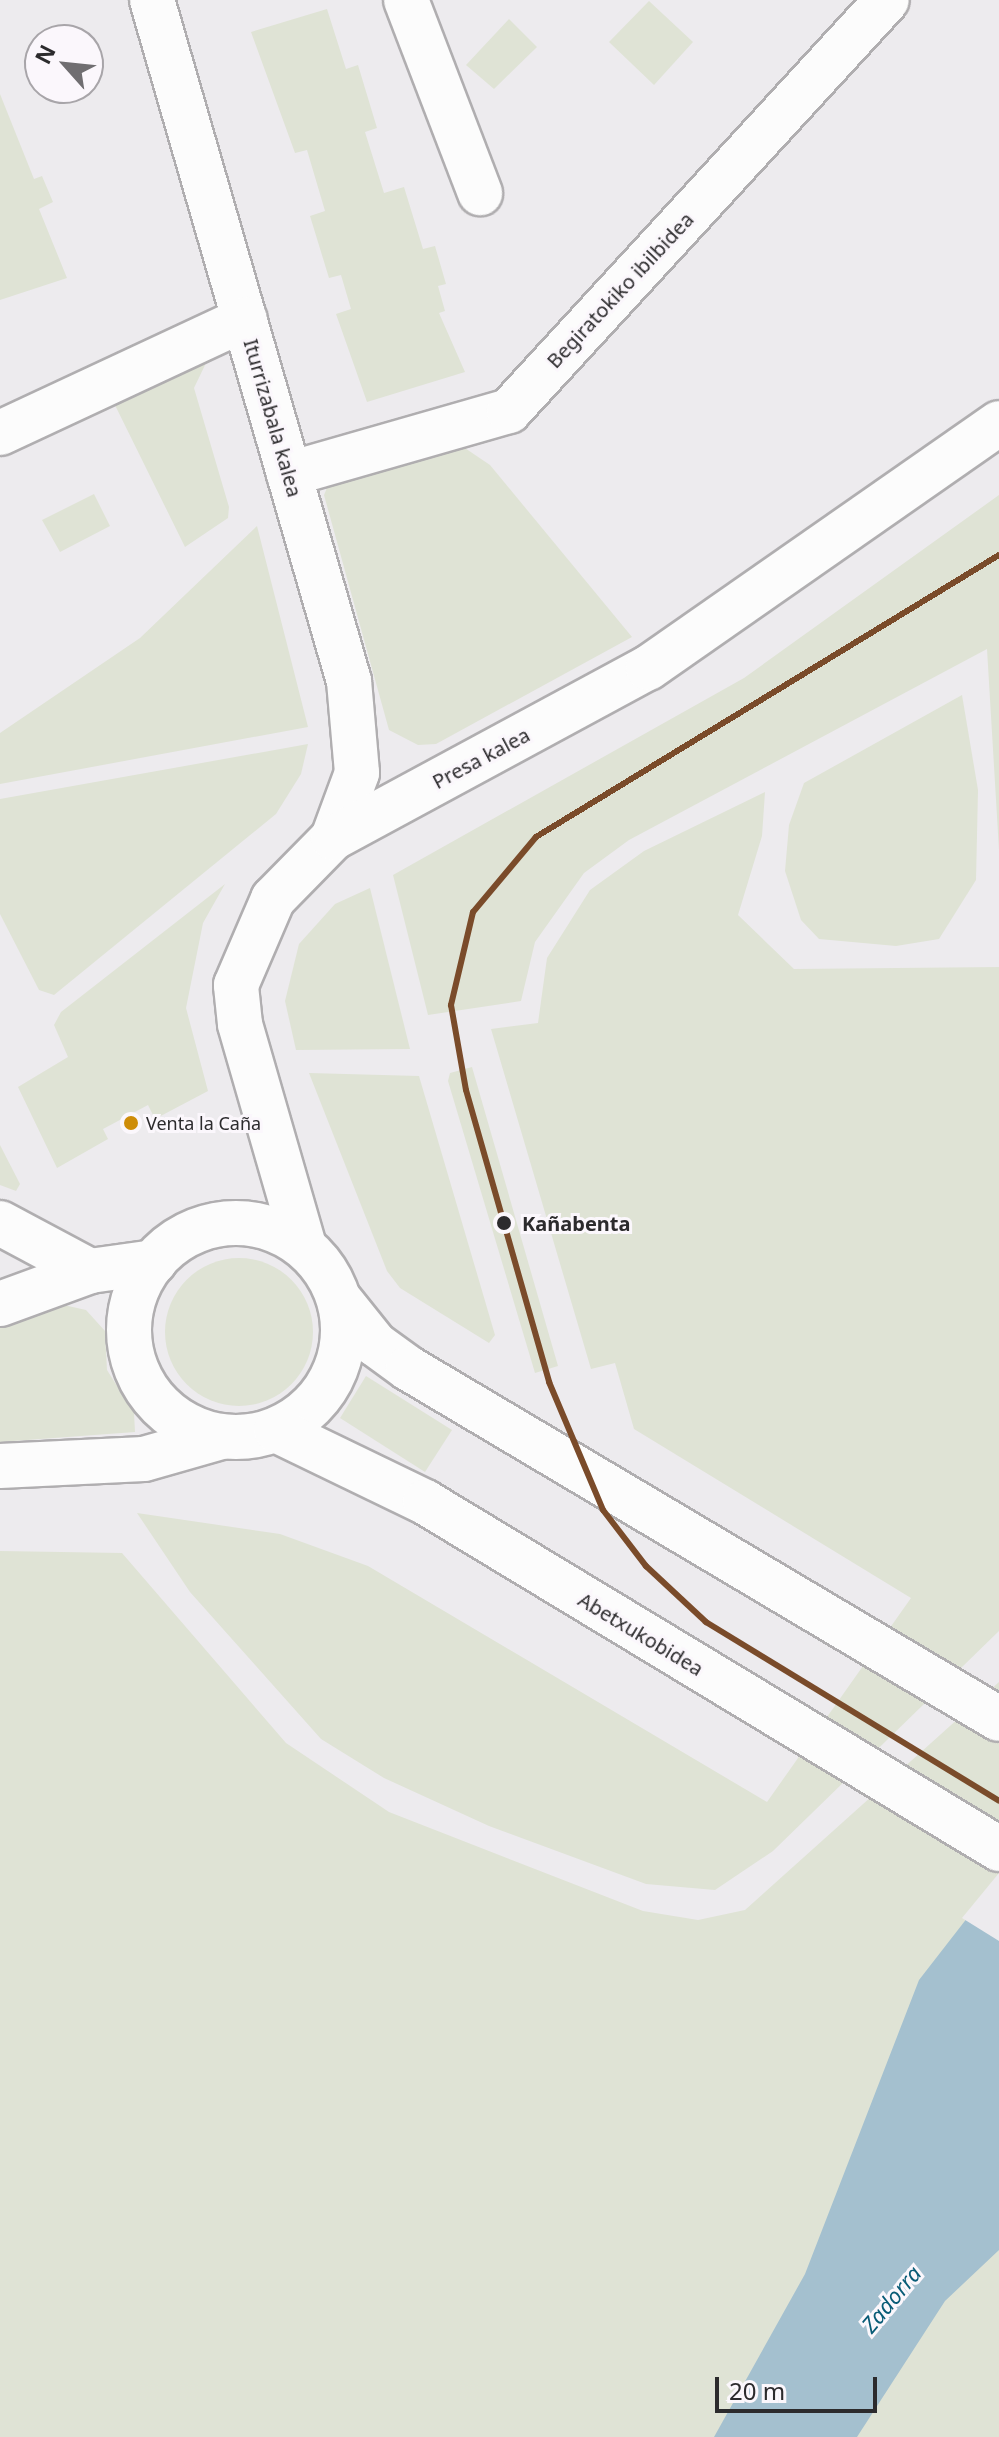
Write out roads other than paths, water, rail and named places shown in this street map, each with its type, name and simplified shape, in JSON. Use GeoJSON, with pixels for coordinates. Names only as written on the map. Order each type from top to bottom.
{"type":"FeatureCollection","features":[{"type":"Feature","properties":{"kind":"street","name":"Iturrizabala kalea"},"geometry":{"type":"LineString","coordinates":[[152,0],[349,681],[357,773],[333,838]]}},
{"type":"Feature","properties":{"kind":"street"},"geometry":{"type":"LineString","coordinates":[[406,0],[480,193]]}},
{"type":"Feature","properties":{"kind":"street","name":"Begiratokiko ibilbidea"},"geometry":{"type":"LineString","coordinates":[[289,474],[509,411],[887,0]]}},
{"type":"Feature","properties":{"kind":"street"},"geometry":{"type":"LineString","coordinates":[[0,433],[245,319]]}},
{"type":"Feature","properties":{"kind":"street","name":"Presa kalea"},"geometry":{"type":"LineString","coordinates":[[304,1246],[252,1081],[236,985],[273,899],[333,838],[648,668],[999,423]]}},
{"type":"Feature","properties":{"kind":"street"},"geometry":{"type":"LineString","coordinates":[[0,1223],[90,1271]]}},
{"type":"Feature","properties":{"kind":"street"},"geometry":{"type":"LineString","coordinates":[[222,1437],[177,1420],[136,1369],[132,1307],[154,1262],[192,1232],[216,1224],[270,1228],[304,1246],[339,1299],[375,1344],[408,1368],[999,1719]]}},
{"type":"Feature","properties":{"kind":"street"},"geometry":{"type":"LineString","coordinates":[[0,1304],[90,1271],[154,1262]]}},
{"type":"Feature","properties":{"kind":"street"},"geometry":{"type":"LineString","coordinates":[[0,1466],[144,1459],[222,1437],[276,1430],[302,1415],[334,1374],[344,1329],[339,1299]]}},
{"type":"Feature","properties":{"kind":"street","name":"Abetxukobidea"},"geometry":{"type":"LineString","coordinates":[[276,1430],[425,1502],[999,1849]]}},
{"type":"Feature","properties":{"kind":"water","name":"Zadorra"},"geometry":{"type":"Polygon","coordinates":[[[999,1877],[999,2250],[945,2301],[857,2437],[714,2437],[805,2274],[919,1980],[999,1877]]]}},
{"type":"Feature","properties":{"kind":"place","name":"Venta la Caña"},"geometry":{"type":"Point","coordinates":[131,1123]}},
{"type":"Feature","properties":{"kind":"place","name":"Kañabenta"},"geometry":{"type":"Point","coordinates":[504,1223]}}]}
